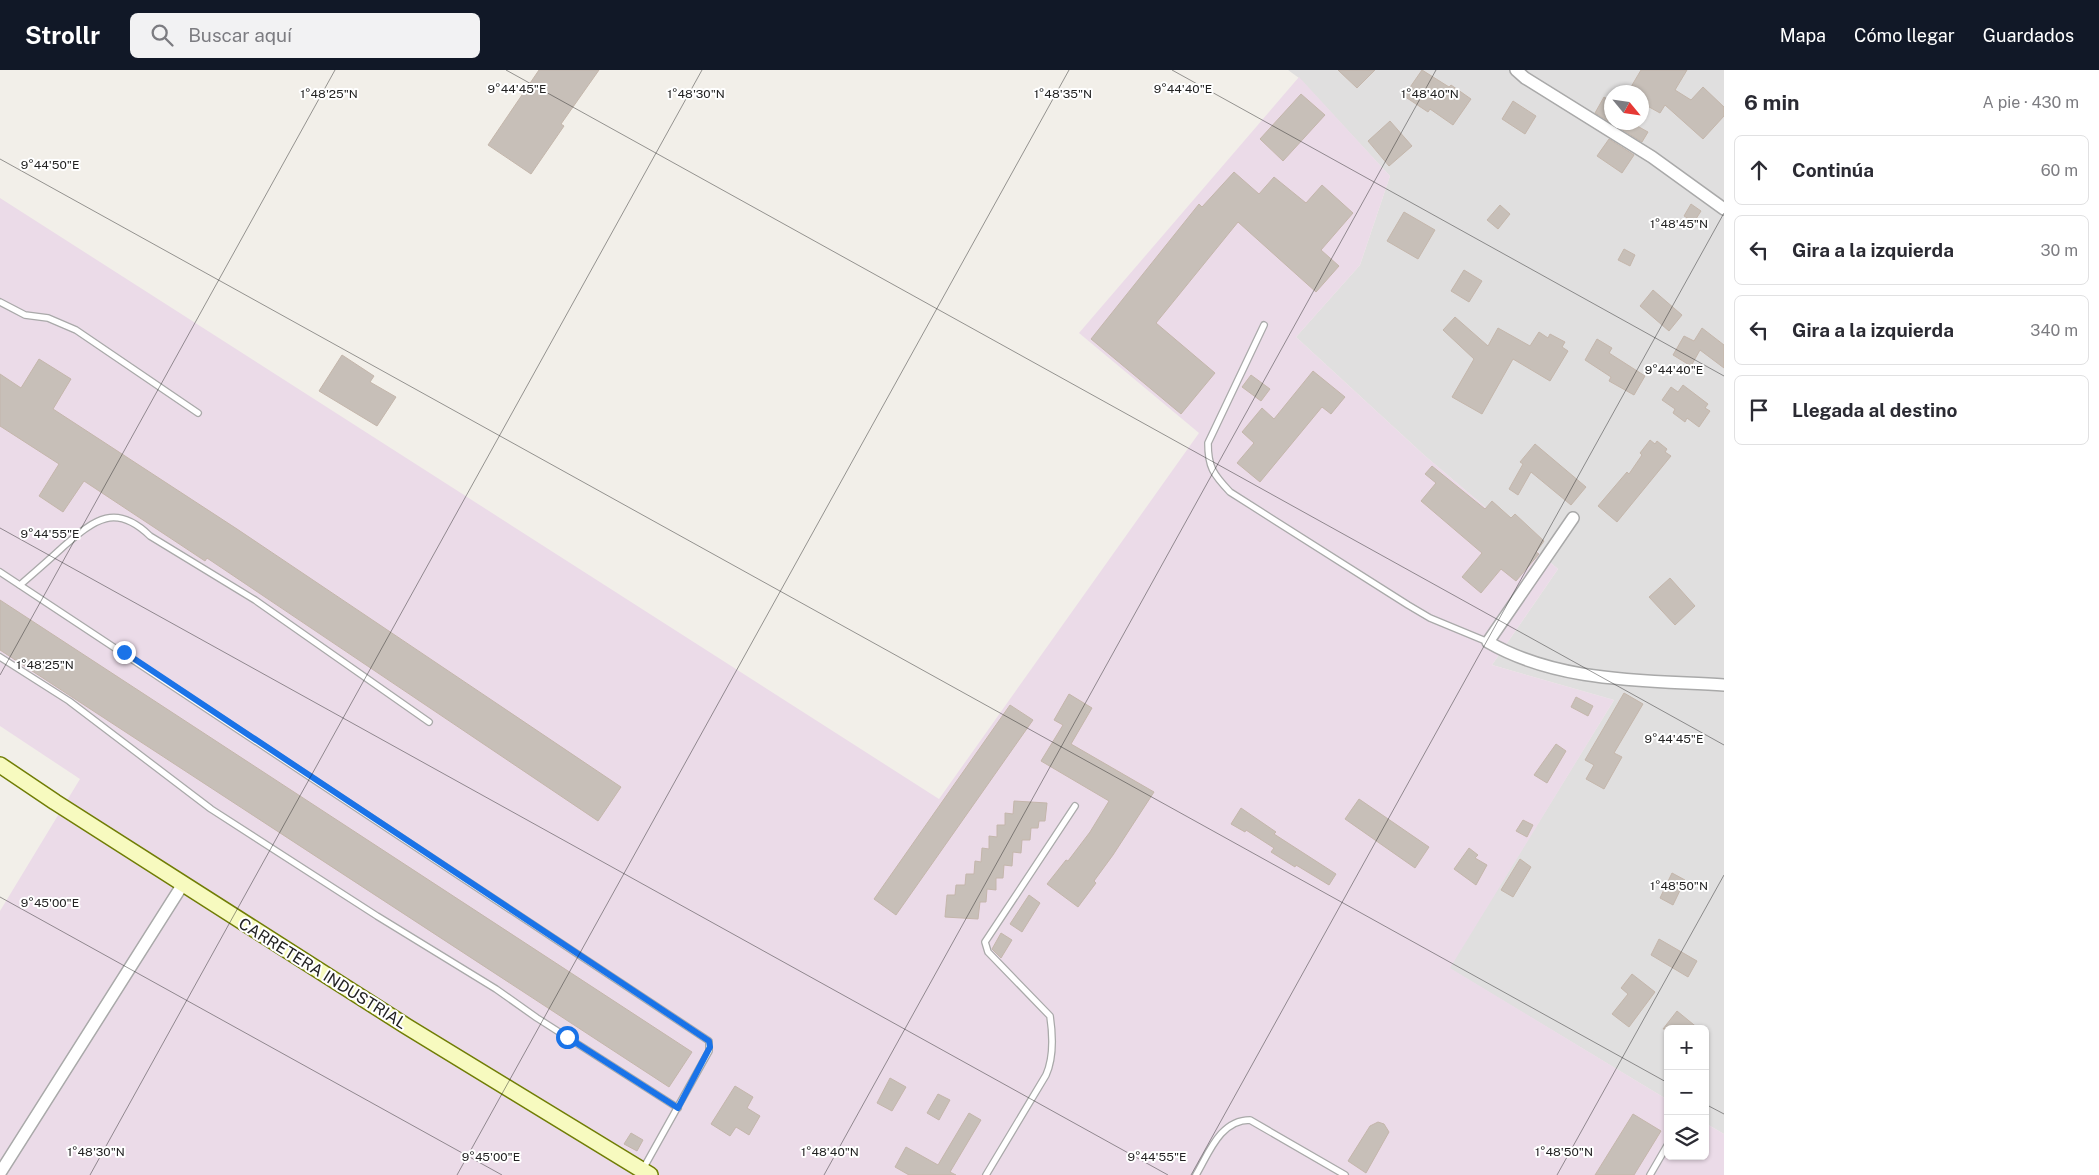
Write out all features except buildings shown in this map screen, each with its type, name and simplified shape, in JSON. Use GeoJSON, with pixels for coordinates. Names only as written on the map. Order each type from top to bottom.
{"type":"FeatureCollection","features":[{"type":"Feature","properties":{"kind":"main road","name":"CARRETERA INDUSTRIAL"},"geometry":{"type":"LineString","coordinates":[[0,764],[55,802],[406,1026],[646,1173]]}},
{"type":"Feature","properties":{"kind":"street"},"geometry":{"type":"LineString","coordinates":[[1516,70],[1524,78],[1652,158],[1724,209]]}},
{"type":"Feature","properties":{"kind":"street"},"geometry":{"type":"LineString","coordinates":[[1573,518],[1488,642],[1509,654],[1544,667],[1574,673],[1598,677],[1724,685]]}},
{"type":"Feature","properties":{"kind":"street"},"geometry":{"type":"LineString","coordinates":[[0,1173],[183,884]]}},
{"type":"Feature","properties":{"kind":"lane"},"geometry":{"type":"LineString","coordinates":[[0,302],[25,315],[48,318],[76,330],[198,412]]}},
{"type":"Feature","properties":{"kind":"lane"},"geometry":{"type":"LineString","coordinates":[[1264,325],[1208,443],[1208,460],[1214,476],[1230,492],[1408,605],[1430,618],[1488,642]]}},
{"type":"Feature","properties":{"kind":"lane"},"geometry":{"type":"LineString","coordinates":[[20,585],[88,525],[106,518],[124,518],[138,524],[150,536],[255,600],[429,722]]}},
{"type":"Feature","properties":{"kind":"lane"},"geometry":{"type":"LineString","coordinates":[[0,572],[709,1041],[709,1051],[646,1173]]}},
{"type":"Feature","properties":{"kind":"lane"},"geometry":{"type":"LineString","coordinates":[[0,657],[69,701],[211,809],[376,916],[496,989],[537,1018],[678,1108]]}},
{"type":"Feature","properties":{"kind":"lane"},"geometry":{"type":"LineString","coordinates":[[986,1175],[1046,1075],[1051,1064],[1052,1030],[1050,1016],[988,952],[985,942],[1075,806]]}},
{"type":"Feature","properties":{"kind":"lane"},"geometry":{"type":"LineString","coordinates":[[1196,1175],[1220,1132],[1245,1120],[1250,1120],[1345,1175]]}},
{"type":"Feature","properties":{"kind":"lane"},"geometry":{"type":"LineString","coordinates":[[1650,1175],[1664,1151]]}},
{"type":"Feature","properties":{"kind":"shaded area"},"geometry":{"type":"Polygon","coordinates":[[[1288,70],[1724,70],[1724,1134],[1709,1125],[1709,1025],[1664,1025],[1664,1098],[1449,968],[1614,700],[1492,665],[1558,569],[1424,455],[1296,337],[1360,265],[1390,176],[1299,78],[1288,70]]]}},
{"type":"Feature","properties":{"kind":"shaded area"},"geometry":{"type":"Polygon","coordinates":[[[1299,77],[1390,176],[1360,265],[1296,337],[1424,455],[1558,569],[1492,665],[1614,700],[1450,968],[1664,1098],[1664,1160],[1709,1160],[1709,1125],[1724,1134],[1724,1175],[0,1175],[0,911],[80,779],[0,726],[0,198],[939,799],[1199,433],[1079,333],[1299,77]]]}},
{"type":"Feature","properties":{"kind":"route"},"geometry":{"type":"LineString","coordinates":[[124,652],[709,1041],[710,1047],[678,1108],[567,1037]]}}]}
